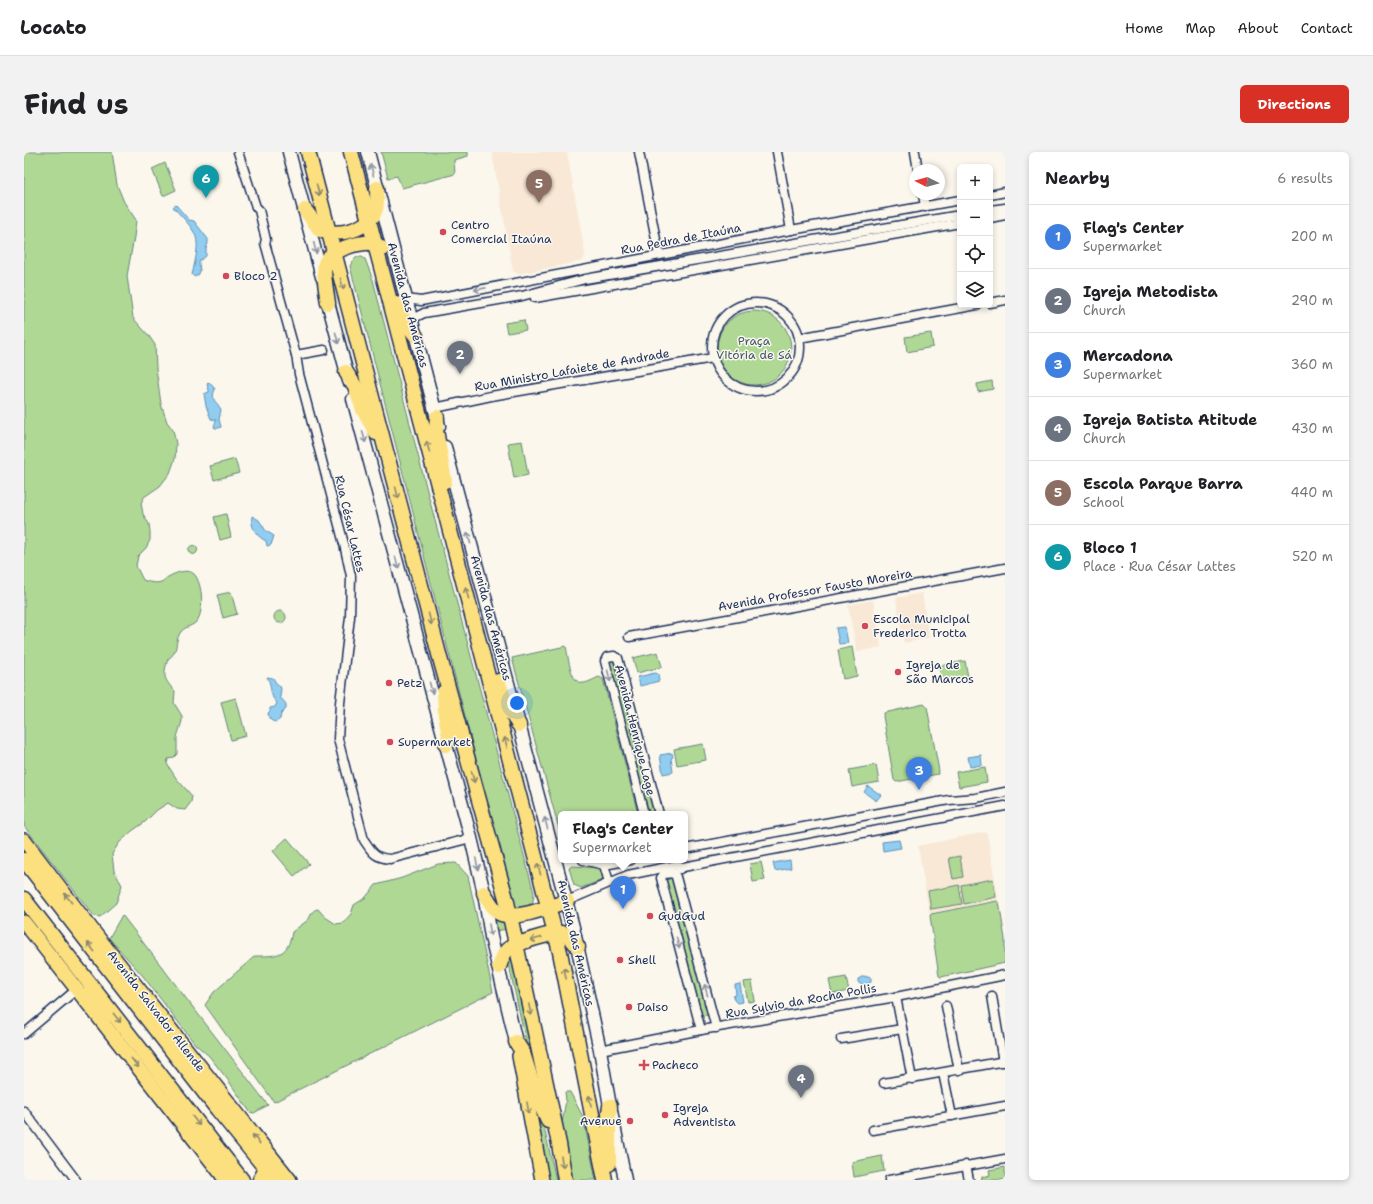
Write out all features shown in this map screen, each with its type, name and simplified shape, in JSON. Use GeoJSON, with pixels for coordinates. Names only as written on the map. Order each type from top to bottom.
{"type":"FeatureCollection","features":[{"type":"Feature","properties":{"kind":"highway"},"geometry":{"type":"LineString","coordinates":[[308,152],[440,658],[510,916],[559,1144],[565,1180]]}},
{"type":"Feature","properties":{"kind":"highway","name":"Avenida das Américas"},"geometry":{"type":"LineString","coordinates":[[351,152],[556,934],[607,1180]]}},
{"type":"Feature","properties":{"kind":"highway"},"geometry":{"type":"LineString","coordinates":[[305,210],[320,230],[334,233],[356,228],[369,221],[376,210],[376,188]]}},
{"type":"Feature","properties":{"kind":"highway"},"geometry":{"type":"LineString","coordinates":[[328,303],[325,264],[329,258],[351,246],[375,243],[381,248],[385,258],[396,303],[407,324],[416,336]]}},
{"type":"Feature","properties":{"kind":"highway"},"geometry":{"type":"LineString","coordinates":[[346,372],[355,386],[363,410],[372,424],[387,455]]}},
{"type":"Feature","properties":{"kind":"highway"},"geometry":{"type":"LineString","coordinates":[[436,412],[436,430],[451,511],[452,539]]}},
{"type":"Feature","properties":{"kind":"highway"},"geometry":{"type":"LineString","coordinates":[[481,645],[502,690],[509,710],[519,725]]}},
{"type":"Feature","properties":{"kind":"highway"},"geometry":{"type":"LineString","coordinates":[[440,658],[445,716],[449,736],[446,745]]}},
{"type":"Feature","properties":{"kind":"highway","name":"Avenida Salvador Allende"},"geometry":{"type":"LineString","coordinates":[[24,860],[218,1110],[267,1177]]}},
{"type":"Feature","properties":{"kind":"highway"},"geometry":{"type":"LineString","coordinates":[[484,893],[496,910],[503,915],[510,916],[549,907],[567,901]]}},
{"type":"Feature","properties":{"kind":"highway"},"geometry":{"type":"LineString","coordinates":[[28,904],[35,917],[97,1008],[103,1021]]}},
{"type":"Feature","properties":{"kind":"highway"},"geometry":{"type":"LineString","coordinates":[[28,904],[242,1180]]}},
{"type":"Feature","properties":{"kind":"highway"},"geometry":{"type":"LineString","coordinates":[[499,967],[506,951],[516,945],[556,934],[564,934],[571,938],[578,947]]}},
{"type":"Feature","properties":{"kind":"highway"},"geometry":{"type":"LineString","coordinates":[[160,1017],[165,1032],[213,1099],[218,1110]]}},
{"type":"Feature","properties":{"kind":"highway"},"geometry":{"type":"LineString","coordinates":[[516,1042],[523,1053],[536,1095],[546,1114],[552,1132],[559,1144]]}},
{"type":"Feature","properties":{"kind":"highway"},"geometry":{"type":"LineString","coordinates":[[607,1180],[608,1113],[610,1106]]}},
{"type":"Feature","properties":{"kind":"highway"},"geometry":{"type":"LineString","coordinates":[[267,1177],[269,1161],[268,1154]]}},
{"type":"Feature","properties":{"kind":"main road"},"geometry":{"type":"LineString","coordinates":[[290,152],[346,372],[471,838],[484,893],[490,931],[516,1042],[542,1180]]}},
{"type":"Feature","properties":{"kind":"main road","name":"Avenida das Américas"},"geometry":{"type":"LineString","coordinates":[[368,152],[376,188],[519,725],[557,848]]}},
{"type":"Feature","properties":{"kind":"main road","name":"Avenida Salvador Allende"},"geometry":{"type":"LineString","coordinates":[[24,840],[160,1017],[290,1180]]}},
{"type":"Feature","properties":{"kind":"main road","name":"Avenida das Américas"},"geometry":{"type":"LineString","coordinates":[[560,863],[600,1050],[625,1180]]}},
{"type":"Feature","properties":{"kind":"main road"},"geometry":{"type":"LineString","coordinates":[[24,922],[227,1179]]}},
{"type":"Feature","properties":{"kind":"street","name":"Rua César Lattes"},"geometry":{"type":"LineString","coordinates":[[238,152],[256,207],[259,210],[266,240],[265,243],[296,355],[299,374],[342,536],[351,576],[350,617],[340,703],[338,739],[364,840],[374,854],[382,858],[390,859],[471,838]]}},
{"type":"Feature","properties":{"kind":"street"},"geometry":{"type":"LineString","coordinates":[[639,152],[659,255]]}},
{"type":"Feature","properties":{"kind":"street"},"geometry":{"type":"LineString","coordinates":[[777,152],[791,230]]}},
{"type":"Feature","properties":{"kind":"street"},"geometry":{"type":"LineString","coordinates":[[915,152],[917,164]]}},
{"type":"Feature","properties":{"kind":"street"},"geometry":{"type":"LineString","coordinates":[[993,194],[1005,192]]}},
{"type":"Feature","properties":{"kind":"street"},"geometry":{"type":"LineString","coordinates":[[923,200],[925,207]]}},
{"type":"Feature","properties":{"kind":"street","name":"Rua Pedra de Itaúna"},"geometry":{"type":"LineString","coordinates":[[406,299],[421,301],[791,230],[957,201]]}},
{"type":"Feature","properties":{"kind":"street"},"geometry":{"type":"LineString","coordinates":[[993,210],[1005,208]]}},
{"type":"Feature","properties":{"kind":"street"},"geometry":{"type":"LineString","coordinates":[[993,217],[1005,215]]}},
{"type":"Feature","properties":{"kind":"street","name":"Rua Pedra de Itaúna"},"geometry":{"type":"LineString","coordinates":[[412,320],[424,313],[522,296],[585,280],[957,216]]}},
{"type":"Feature","properties":{"kind":"street"},"geometry":{"type":"LineString","coordinates":[[499,286],[501,300],[525,300],[957,224]]}},
{"type":"Feature","properties":{"kind":"street"},"geometry":{"type":"LineString","coordinates":[[519,281],[522,296]]}},
{"type":"Feature","properties":{"kind":"street"},"geometry":{"type":"LineString","coordinates":[[993,302],[1005,300]]}},
{"type":"Feature","properties":{"kind":"street"},"geometry":{"type":"LineString","coordinates":[[760,303],[773,306],[785,314],[794,324],[799,338],[800,353],[795,368],[786,380],[773,388],[758,392],[743,390],[730,383],[719,372],[713,358],[712,344],[715,330],[722,318],[733,309],[746,304],[760,303]]}},
{"type":"Feature","properties":{"kind":"street"},"geometry":{"type":"LineString","coordinates":[[799,338],[961,308]]}},
{"type":"Feature","properties":{"kind":"street"},"geometry":{"type":"LineString","coordinates":[[296,355],[324,350]]}},
{"type":"Feature","properties":{"kind":"street","name":"Rua Ministro Lafaiete de Andrade"},"geometry":{"type":"LineString","coordinates":[[436,412],[491,396],[713,358]]}},
{"type":"Feature","properties":{"kind":"street","name":"Avenida Professor Fausto Moreira"},"geometry":{"type":"LineString","coordinates":[[630,637],[1005,568]]}},
{"type":"Feature","properties":{"kind":"street","name":"Avenida Henrique Lage"},"geometry":{"type":"LineString","coordinates":[[643,811],[605,661],[607,657],[611,656],[618,658],[658,811]]}},
{"type":"Feature","properties":{"kind":"street"},"geometry":{"type":"LineString","coordinates":[[688,848],[949,800],[976,798],[1005,792]]}},
{"type":"Feature","properties":{"kind":"street"},"geometry":{"type":"LineString","coordinates":[[701,1030],[661,878],[664,874],[674,873],[683,867],[1005,806]]}},
{"type":"Feature","properties":{"kind":"street"},"geometry":{"type":"LineString","coordinates":[[596,863],[604,865],[615,863]]}},
{"type":"Feature","properties":{"kind":"street"},"geometry":{"type":"LineString","coordinates":[[604,865],[609,882]]}},
{"type":"Feature","properties":{"kind":"street"},"geometry":{"type":"LineString","coordinates":[[567,901],[628,875],[677,865],[683,867]]}},
{"type":"Feature","properties":{"kind":"street"},"geometry":{"type":"LineString","coordinates":[[674,873],[716,1028]]}},
{"type":"Feature","properties":{"kind":"street","name":"Rua Sylvio da Rocha Pollis"},"geometry":{"type":"LineString","coordinates":[[600,1050],[701,1030],[896,997],[1005,975]]}},
{"type":"Feature","properties":{"kind":"street"},"geometry":{"type":"LineString","coordinates":[[24,1034],[77,989]]}},
{"type":"Feature","properties":{"kind":"street"},"geometry":{"type":"LineString","coordinates":[[884,1083],[1004,1061],[992,996]]}},
{"type":"Feature","properties":{"kind":"street"},"geometry":{"type":"LineString","coordinates":[[896,997],[912,1078]]}},
{"type":"Feature","properties":{"kind":"street"},"geometry":{"type":"LineString","coordinates":[[946,1006],[959,1070]]}},
{"type":"Feature","properties":{"kind":"street"},"geometry":{"type":"LineString","coordinates":[[841,1039],[902,1029]]}},
{"type":"Feature","properties":{"kind":"street"},"geometry":{"type":"LineString","coordinates":[[943,1073],[952,1116]]}},
{"type":"Feature","properties":{"kind":"street"},"geometry":{"type":"LineString","coordinates":[[873,1130],[1005,1106]]}},
{"type":"Feature","properties":{"kind":"street"},"geometry":{"type":"LineString","coordinates":[[24,1111],[76,1180]]}},
{"type":"Feature","properties":{"kind":"street"},"geometry":{"type":"LineString","coordinates":[[889,1180],[1005,1159]]}},
{"type":"Feature","properties":{"kind":"street"},"geometry":{"type":"LineString","coordinates":[[966,1165],[969,1180]]}},
{"type":"Feature","properties":{"kind":"shaded area"},"geometry":{"type":"Polygon","coordinates":[[[492,152],[567,152],[585,254],[583,261],[518,274],[513,271],[492,152]]]}},
{"type":"Feature","properties":{"kind":"shaded area"},"geometry":{"type":"Polygon","coordinates":[[[922,593],[929,638],[904,643],[896,598],[922,593]]]}},
{"type":"Feature","properties":{"kind":"shaded area","name":"Escola Municipal Frederico Trotta"},"geometry":{"type":"Polygon","coordinates":[[[873,600],[881,647],[857,652],[848,605],[873,600]]]}},
{"type":"Feature","properties":{"kind":"shaded area"},"geometry":{"type":"Polygon","coordinates":[[[985,832],[987,834],[998,898],[997,900],[931,913],[929,912],[918,846],[985,832]]]}},
{"type":"Feature","properties":{"kind":"green space"},"geometry":{"type":"Polygon","coordinates":[[[24,152],[112,152],[117,185],[124,202],[136,220],[127,276],[133,318],[155,345],[156,368],[161,404],[167,422],[173,430],[176,444],[175,459],[170,473],[160,486],[144,497],[141,503],[143,514],[149,524],[150,540],[146,548],[138,556],[136,566],[143,580],[154,583],[162,582],[168,577],[178,573],[185,571],[191,572],[197,578],[202,599],[198,619],[195,623],[183,629],[180,633],[174,653],[168,659],[165,669],[166,680],[175,691],[174,703],[182,716],[177,737],[177,754],[173,758],[168,759],[167,764],[176,778],[192,796],[191,802],[185,810],[177,809],[168,803],[157,810],[119,843],[112,854],[114,871],[122,885],[116,903],[100,917],[94,916],[24,826],[24,152]]]}},
{"type":"Feature","properties":{"kind":"green space"},"geometry":{"type":"Polygon","coordinates":[[[381,152],[468,152],[468,156],[454,160],[455,174],[402,188],[397,176],[388,178],[381,152]]]}},
{"type":"Feature","properties":{"kind":"green space"},"geometry":{"type":"Polygon","coordinates":[[[165,163],[176,190],[163,196],[152,169],[165,163]]]}},
{"type":"Feature","properties":{"kind":"green space"},"geometry":{"type":"Polygon","coordinates":[[[357,257],[362,257],[365,259],[373,280],[429,498],[534,893],[533,901],[528,906],[514,908],[350,266],[357,257]]]}},
{"type":"Feature","properties":{"kind":"green space","name":"Praça Vitória de Sá"},"geometry":{"type":"Polygon","coordinates":[[[754,311],[775,317],[785,327],[791,348],[785,369],[775,379],[754,385],[733,379],[723,369],[717,348],[723,327],[733,317],[754,311]]]}},
{"type":"Feature","properties":{"kind":"green space"},"geometry":{"type":"Polygon","coordinates":[[[524,320],[526,330],[507,333],[505,323],[524,320]]]}},
{"type":"Feature","properties":{"kind":"green space"},"geometry":{"type":"Polygon","coordinates":[[[931,333],[933,347],[907,352],[905,337],[931,333]]]}},
{"type":"Feature","properties":{"kind":"green space"},"geometry":{"type":"Polygon","coordinates":[[[992,381],[993,389],[978,392],[977,384],[992,381]]]}},
{"type":"Feature","properties":{"kind":"green space"},"geometry":{"type":"Polygon","coordinates":[[[522,441],[528,475],[514,478],[508,443],[522,441]]]}},
{"type":"Feature","properties":{"kind":"green space"},"geometry":{"type":"Polygon","coordinates":[[[235,459],[239,473],[214,480],[210,466],[235,459]]]}},
{"type":"Feature","properties":{"kind":"green space"},"geometry":{"type":"Polygon","coordinates":[[[226,514],[231,537],[220,540],[214,517],[226,514]]]}},
{"type":"Feature","properties":{"kind":"green space"},"geometry":{"type":"Polygon","coordinates":[[[193,545],[198,550],[193,555],[188,550],[193,545]]]}},
{"type":"Feature","properties":{"kind":"green space"},"geometry":{"type":"Polygon","coordinates":[[[231,592],[237,614],[223,618],[217,595],[231,592]]]}},
{"type":"Feature","properties":{"kind":"green space"},"geometry":{"type":"Polygon","coordinates":[[[278,611],[282,611],[286,617],[282,623],[278,623],[274,619],[274,615],[278,611]]]}},
{"type":"Feature","properties":{"kind":"green space"},"geometry":{"type":"Polygon","coordinates":[[[566,646],[570,667],[574,678],[577,681],[583,683],[599,677],[603,679],[637,811],[558,811],[558,825],[512,658],[566,646]]]}},
{"type":"Feature","properties":{"kind":"green space"},"geometry":{"type":"Polygon","coordinates":[[[852,647],[857,676],[843,679],[838,650],[852,647]]]}},
{"type":"Feature","properties":{"kind":"green space"},"geometry":{"type":"Polygon","coordinates":[[[658,652],[662,667],[637,673],[633,658],[658,652]]]}},
{"type":"Feature","properties":{"kind":"green space"},"geometry":{"type":"Polygon","coordinates":[[[610,661],[615,661],[655,811],[648,811],[609,665],[610,661]]]}},
{"type":"Feature","properties":{"kind":"green space"},"geometry":{"type":"Polygon","coordinates":[[[965,661],[968,677],[942,682],[939,666],[965,661]]]}},
{"type":"Feature","properties":{"kind":"green space"},"geometry":{"type":"Polygon","coordinates":[[[236,698],[246,736],[231,740],[221,702],[236,698]]]}},
{"type":"Feature","properties":{"kind":"green space"},"geometry":{"type":"Polygon","coordinates":[[[924,704],[927,707],[939,771],[938,774],[896,782],[894,780],[883,716],[884,713],[924,704]]]}},
{"type":"Feature","properties":{"kind":"green space"},"geometry":{"type":"Polygon","coordinates":[[[703,744],[706,760],[677,765],[674,749],[703,744]]]}},
{"type":"Feature","properties":{"kind":"green space"},"geometry":{"type":"Polygon","coordinates":[[[876,765],[879,782],[852,787],[849,770],[876,765]]]}},
{"type":"Feature","properties":{"kind":"green space"},"geometry":{"type":"Polygon","coordinates":[[[985,767],[987,782],[959,787],[956,772],[985,767]]]}},
{"type":"Feature","properties":{"kind":"green space"},"geometry":{"type":"Polygon","coordinates":[[[287,838],[309,864],[294,876],[273,851],[287,838]]]}},
{"type":"Feature","properties":{"kind":"green space"},"geometry":{"type":"Polygon","coordinates":[[[960,856],[963,877],[953,879],[949,858],[960,856]]]}},
{"type":"Feature","properties":{"kind":"green space"},"geometry":{"type":"Polygon","coordinates":[[[761,862],[765,880],[753,882],[750,864],[761,862]]]}},
{"type":"Feature","properties":{"kind":"green space"},"geometry":{"type":"Polygon","coordinates":[[[456,863],[468,876],[493,992],[274,1102],[205,1005],[214,992],[255,956],[275,955],[284,951],[290,940],[292,932],[308,920],[314,910],[318,909],[325,917],[336,924],[343,923],[351,914],[354,905],[365,898],[376,885],[402,878],[438,864],[456,863]]]}},
{"type":"Feature","properties":{"kind":"green space"},"geometry":{"type":"Polygon","coordinates":[[[572,866],[603,868],[605,879],[581,888],[574,885],[569,868],[572,866]]]}},
{"type":"Feature","properties":{"kind":"green space"},"geometry":{"type":"Polygon","coordinates":[[[672,878],[708,1015],[702,1016],[666,880],[672,878]]]}},
{"type":"Feature","properties":{"kind":"green space"},"geometry":{"type":"Polygon","coordinates":[[[993,879],[996,897],[964,904],[961,885],[993,879]]]}},
{"type":"Feature","properties":{"kind":"green space"},"geometry":{"type":"Polygon","coordinates":[[[959,885],[962,904],[931,909],[928,891],[959,885]]]}},
{"type":"Feature","properties":{"kind":"green space"},"geometry":{"type":"Polygon","coordinates":[[[997,901],[999,902],[1005,939],[1005,963],[941,977],[939,976],[930,916],[931,914],[997,901]]]}},
{"type":"Feature","properties":{"kind":"green space"},"geometry":{"type":"Polygon","coordinates":[[[122,915],[268,1105],[254,1113],[250,1112],[209,1056],[195,1044],[143,976],[109,938],[122,915]]]}},
{"type":"Feature","properties":{"kind":"green space"},"geometry":{"type":"Polygon","coordinates":[[[494,918],[505,923],[506,929],[497,931],[494,918]]]}},
{"type":"Feature","properties":{"kind":"green space"},"geometry":{"type":"Polygon","coordinates":[[[513,954],[545,1102],[529,1055],[511,975],[509,961],[510,955],[513,954]]]}},
{"type":"Feature","properties":{"kind":"green space"},"geometry":{"type":"Polygon","coordinates":[[[846,977],[849,991],[832,994],[829,980],[846,977]]]}},
{"type":"Feature","properties":{"kind":"green space"},"geometry":{"type":"Polygon","coordinates":[[[752,981],[755,1001],[748,1002],[744,982],[752,981]]]}},
{"type":"Feature","properties":{"kind":"green space"},"geometry":{"type":"Polygon","coordinates":[[[565,1092],[570,1092],[583,1117],[596,1180],[572,1180],[562,1123],[566,1100],[565,1092]]]}},
{"type":"Feature","properties":{"kind":"green space"},"geometry":{"type":"Polygon","coordinates":[[[535,1106],[541,1114],[556,1180],[546,1180],[535,1106]]]}},
{"type":"Feature","properties":{"kind":"green space"},"geometry":{"type":"Polygon","coordinates":[[[882,1156],[884,1171],[854,1177],[852,1162],[882,1156]]]}},
{"type":"Feature","properties":{"kind":"green space"},"geometry":{"type":"Polygon","coordinates":[[[1005,1167],[1005,1180],[981,1180],[982,1177],[990,1175],[989,1170],[1005,1167]]]}},
{"type":"Feature","properties":{"kind":"water"},"geometry":{"type":"Polygon","coordinates":[[[176,205],[189,220],[194,221],[208,239],[206,256],[199,261],[199,274],[195,277],[192,275],[197,252],[196,237],[189,224],[173,207],[176,205]]]}},
{"type":"Feature","properties":{"kind":"water"},"geometry":{"type":"Polygon","coordinates":[[[209,382],[215,389],[213,396],[221,410],[219,419],[221,427],[219,428],[214,427],[216,420],[211,419],[206,406],[204,394],[209,392],[207,384],[209,382]]]}},
{"type":"Feature","properties":{"kind":"water"},"geometry":{"type":"Polygon","coordinates":[[[252,516],[259,520],[266,531],[274,536],[271,545],[267,546],[266,541],[260,537],[253,528],[252,516]]]}},
{"type":"Feature","properties":{"kind":"water"},"geometry":{"type":"Polygon","coordinates":[[[845,627],[848,643],[839,644],[836,628],[845,627]]]}},
{"type":"Feature","properties":{"kind":"water"},"geometry":{"type":"Polygon","coordinates":[[[655,673],[658,674],[659,681],[640,686],[638,677],[655,673]]]}},
{"type":"Feature","properties":{"kind":"water"},"geometry":{"type":"Polygon","coordinates":[[[267,677],[273,678],[280,686],[280,697],[286,704],[286,709],[281,714],[280,719],[276,722],[269,718],[268,713],[270,708],[275,707],[277,703],[271,693],[267,677]]]}},
{"type":"Feature","properties":{"kind":"water"},"geometry":{"type":"Polygon","coordinates":[[[672,753],[673,757],[671,758],[673,772],[663,774],[660,755],[672,753]]]}},
{"type":"Feature","properties":{"kind":"water"},"geometry":{"type":"Polygon","coordinates":[[[981,755],[982,765],[970,767],[968,757],[981,755]]]}},
{"type":"Feature","properties":{"kind":"water"},"geometry":{"type":"Polygon","coordinates":[[[868,786],[881,795],[876,801],[864,792],[868,786]]]}},
{"type":"Feature","properties":{"kind":"water"},"geometry":{"type":"Polygon","coordinates":[[[899,840],[901,848],[883,851],[882,842],[899,840]]]}},
{"type":"Feature","properties":{"kind":"water"},"geometry":{"type":"Polygon","coordinates":[[[790,860],[791,868],[775,871],[773,863],[790,860]]]}},
{"type":"Feature","properties":{"kind":"water"},"geometry":{"type":"Polygon","coordinates":[[[864,976],[871,978],[871,982],[866,985],[858,982],[858,979],[864,976]]]}},
{"type":"Feature","properties":{"kind":"water"},"geometry":{"type":"Polygon","coordinates":[[[740,984],[743,1002],[737,1003],[733,996],[736,995],[735,985],[740,984]]]}},
{"type":"Feature","properties":{"kind":"place","name":"Bloco 1"},"geometry":{"type":"Point","coordinates":[206,198]}},
{"type":"Feature","properties":{"kind":"place","name":"Escola Parque Barra"},"geometry":{"type":"Point","coordinates":[539,203]}},
{"type":"Feature","properties":{"kind":"place","name":"Centro Comercial Itaúna"},"geometry":{"type":"Point","coordinates":[443,232]}},
{"type":"Feature","properties":{"kind":"place","name":"Bloco 2"},"geometry":{"type":"Point","coordinates":[226,276]}},
{"type":"Feature","properties":{"kind":"place","name":"Igreja Metodista"},"geometry":{"type":"Point","coordinates":[460,374]}},
{"type":"Feature","properties":{"kind":"place","name":"Escola Municipal Frederico Trotta"},"geometry":{"type":"Point","coordinates":[865,626]}},
{"type":"Feature","properties":{"kind":"place","name":"Igreja de São Marcos"},"geometry":{"type":"Point","coordinates":[898,672]}},
{"type":"Feature","properties":{"kind":"place","name":"Petz"},"geometry":{"type":"Point","coordinates":[389,683]}},
{"type":"Feature","properties":{"kind":"place","name":"Supermarket"},"geometry":{"type":"Point","coordinates":[390,742]}},
{"type":"Feature","properties":{"kind":"place","name":"Mercadona"},"geometry":{"type":"Point","coordinates":[919,790]}},
{"type":"Feature","properties":{"kind":"place","name":"Flag's Center"},"geometry":{"type":"Point","coordinates":[623,909]}},
{"type":"Feature","properties":{"kind":"place","name":"GudGud"},"geometry":{"type":"Point","coordinates":[650,916]}},
{"type":"Feature","properties":{"kind":"place","name":"Shell"},"geometry":{"type":"Point","coordinates":[620,960]}},
{"type":"Feature","properties":{"kind":"place","name":"Daiso"},"geometry":{"type":"Point","coordinates":[629,1007]}},
{"type":"Feature","properties":{"kind":"place","name":"Pacheco"},"geometry":{"type":"Point","coordinates":[644,1065]}},
{"type":"Feature","properties":{"kind":"place","name":"Igreja Batista Atitude"},"geometry":{"type":"Point","coordinates":[801,1098]}},
{"type":"Feature","properties":{"kind":"place","name":"Igreja Adventista"},"geometry":{"type":"Point","coordinates":[665,1115]}},
{"type":"Feature","properties":{"kind":"place","name":"Avenue"},"geometry":{"type":"Point","coordinates":[630,1121]}}]}
